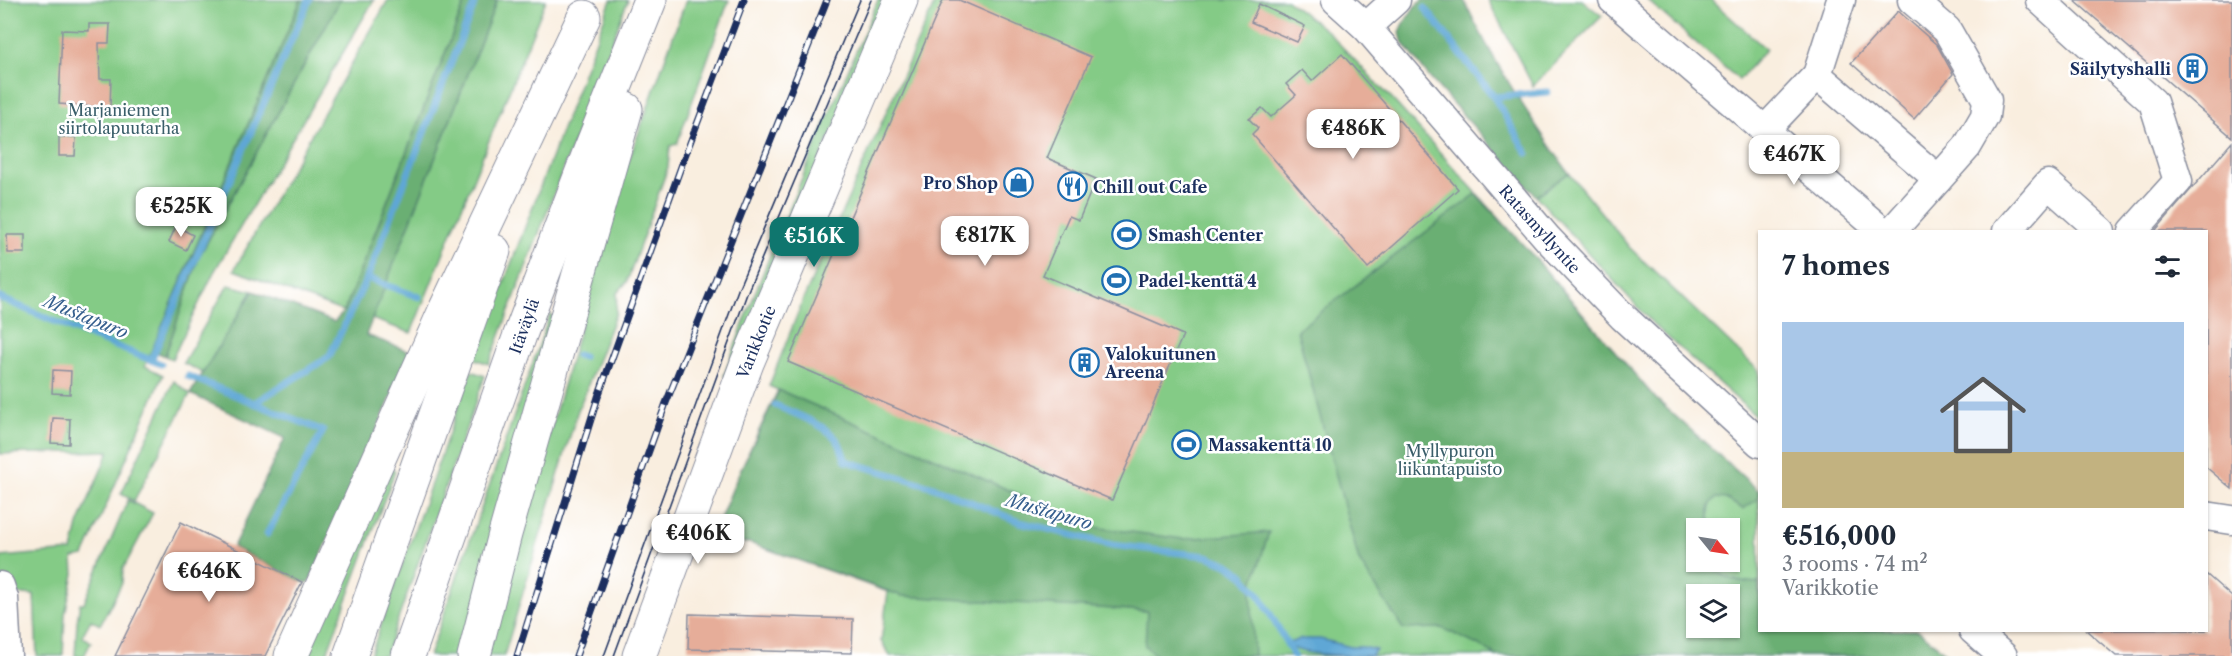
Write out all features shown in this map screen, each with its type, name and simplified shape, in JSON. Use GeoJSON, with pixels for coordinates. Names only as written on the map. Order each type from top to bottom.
{"type":"FeatureCollection","features":[{"type":"Feature","properties":{"kind":"main road","name":"Itäväylä"},"geometry":{"type":"LineString","coordinates":[[408,656],[520,335],[650,0]]}},
{"type":"Feature","properties":{"kind":"main road"},"geometry":{"type":"LineString","coordinates":[[474,656],[504,534],[657,0]]}},
{"type":"Feature","properties":{"kind":"main road","name":"Varikkotie"},"geometry":{"type":"LineString","coordinates":[[639,656],[747,363],[901,0]]}},
{"type":"Feature","properties":{"kind":"main road"},"geometry":{"type":"LineString","coordinates":[[291,656],[446,308],[587,8]]}},
{"type":"Feature","properties":{"kind":"main road"},"geometry":{"type":"LineString","coordinates":[[350,656],[470,314],[587,8]]}},
{"type":"Feature","properties":{"kind":"street","name":"Ratasmyllyntie"},"geometry":{"type":"LineString","coordinates":[[1336,0],[1366,27],[1472,152],[1623,318],[1758,441]]}},
{"type":"Feature","properties":{"kind":"street"},"geometry":{"type":"LineString","coordinates":[[1366,27],[1396,0]]}},
{"type":"Feature","properties":{"kind":"street"},"geometry":{"type":"LineString","coordinates":[[1613,0],[1880,230]]}},
{"type":"Feature","properties":{"kind":"street"},"geometry":{"type":"LineString","coordinates":[[1765,130],[1817,75],[1841,0]]}},
{"type":"Feature","properties":{"kind":"street"},"geometry":{"type":"LineString","coordinates":[[1893,230],[1967,147],[1985,116],[1987,100],[1947,30],[1912,0]]}},
{"type":"Feature","properties":{"kind":"street"},"geometry":{"type":"LineString","coordinates":[[2040,0],[2153,102],[2178,181],[2134,230]]}},
{"type":"Feature","properties":{"kind":"street"},"geometry":{"type":"LineString","coordinates":[[1817,75],[1938,179]]}},
{"type":"Feature","properties":{"kind":"street"},"geometry":{"type":"LineString","coordinates":[[2008,230],[2048,184],[2100,230]]}},
{"type":"Feature","properties":{"kind":"street"},"geometry":{"type":"LineString","coordinates":[[2208,516],[2232,520]]}},
{"type":"Feature","properties":{"kind":"street"},"geometry":{"type":"LineString","coordinates":[[0,586],[4,598],[7,656]]}},
{"type":"Feature","properties":{"kind":"street"},"geometry":{"type":"LineString","coordinates":[[1975,632],[2002,656]]}},
{"type":"Feature","properties":{"kind":"green space","name":"Marjaniemen siirtolapuutarha"},"geometry":{"type":"Polygon","coordinates":[[[0,0],[301,0],[145,366],[163,375],[84,556],[73,558],[74,574],[65,614],[63,656],[37,656],[34,595],[0,592],[0,557],[72,551],[78,525],[109,451],[0,454],[0,0]]]}},
{"type":"Feature","properties":{"kind":"green space"},"geometry":{"type":"Polygon","coordinates":[[[301,0],[340,0],[199,257],[165,356],[152,350],[301,0]]]}},
{"type":"Feature","properties":{"kind":"green space"},"geometry":{"type":"Polygon","coordinates":[[[340,0],[374,0],[214,272],[172,359],[165,356],[199,257],[340,0]]]}},
{"type":"Feature","properties":{"kind":"green space"},"geometry":{"type":"Polygon","coordinates":[[[388,0],[466,0],[344,312],[234,270],[388,0]]]}},
{"type":"Feature","properties":{"kind":"green space"},"geometry":{"type":"Polygon","coordinates":[[[466,0],[497,0],[366,335],[411,352],[309,583],[302,582],[233,547],[285,438],[190,394],[253,291],[334,322],[344,312],[466,0]]]}},
{"type":"Feature","properties":{"kind":"green space"},"geometry":{"type":"Polygon","coordinates":[[[497,0],[546,0],[411,333],[372,319],[497,0]]]}},
{"type":"Feature","properties":{"kind":"green space"},"geometry":{"type":"Polygon","coordinates":[[[611,0],[628,0],[489,364],[475,359],[611,0]]]}},
{"type":"Feature","properties":{"kind":"green space"},"geometry":{"type":"Polygon","coordinates":[[[686,0],[729,0],[677,144],[670,146],[668,167],[627,282],[617,293],[616,313],[577,413],[504,656],[485,656],[625,171],[686,0]]]}},
{"type":"Feature","properties":{"kind":"green space"},"geometry":{"type":"Polygon","coordinates":[[[878,0],[888,0],[728,377],[724,376],[779,233],[878,0]]]}},
{"type":"Feature","properties":{"kind":"green space","name":"Myllypuron liikuntapuisto"},"geometry":{"type":"Polygon","coordinates":[[[936,0],[1287,0],[1328,32],[1391,98],[1535,258],[1655,398],[1758,490],[1758,632],[1920,632],[1950,656],[890,656],[881,641],[888,592],[750,543],[711,541],[739,473],[778,390],[769,386],[803,300],[936,0]]]}},
{"type":"Feature","properties":{"kind":"green space"},"geometry":{"type":"Polygon","coordinates":[[[1423,0],[1464,0],[1513,89],[1569,173],[1536,196],[1429,77],[1402,41],[1400,32],[1415,6],[1423,0]]]}},
{"type":"Feature","properties":{"kind":"green space"},"geometry":{"type":"Polygon","coordinates":[[[1488,0],[1582,0],[1602,16],[1533,86],[1488,0]]]}},
{"type":"Feature","properties":{"kind":"green space"},"geometry":{"type":"Polygon","coordinates":[[[1647,0],[1711,0],[1766,49],[1739,80],[1647,0]]]}},
{"type":"Feature","properties":{"kind":"green space"},"geometry":{"type":"Polygon","coordinates":[[[1569,173],[1630,248],[1758,370],[1758,418],[1654,325],[1536,196],[1569,173]]]}},
{"type":"Feature","properties":{"kind":"green space","name":"Myllypuron liikuntapuisto"},"geometry":{"type":"Polygon","coordinates":[[[1476,194],[1535,258],[1655,398],[1758,490],[1758,499],[1743,509],[1726,499],[1716,498],[1711,505],[1710,518],[1686,518],[1686,572],[1719,572],[1731,579],[1758,583],[1758,632],[1920,632],[1950,656],[1495,656],[1492,652],[1442,628],[1403,629],[1359,561],[1297,330],[1476,194]]]}},
{"type":"Feature","properties":{"kind":"green space"},"geometry":{"type":"Polygon","coordinates":[[[228,285],[253,291],[203,373],[183,363],[228,285]]]}},
{"type":"Feature","properties":{"kind":"green space"},"geometry":{"type":"Polygon","coordinates":[[[550,314],[557,318],[465,656],[429,656],[550,314]]]}},
{"type":"Feature","properties":{"kind":"green space"},"geometry":{"type":"Polygon","coordinates":[[[471,371],[485,376],[385,656],[370,656],[471,371]]]}},
{"type":"Feature","properties":{"kind":"green space"},"geometry":{"type":"Polygon","coordinates":[[[174,381],[190,394],[134,501],[121,494],[174,381]]]}},
{"type":"Feature","properties":{"kind":"green space"},"geometry":{"type":"Polygon","coordinates":[[[779,390],[1094,527],[1183,539],[1269,532],[1251,590],[1254,656],[1157,656],[1145,646],[1147,611],[902,596],[750,543],[711,541],[739,473],[779,390]]]}},
{"type":"Feature","properties":{"kind":"green space"},"geometry":{"type":"Polygon","coordinates":[[[386,465],[395,471],[326,656],[303,656],[386,465]]]}},
{"type":"Feature","properties":{"kind":"green space"},"geometry":{"type":"Polygon","coordinates":[[[128,500],[153,513],[123,569],[122,583],[100,625],[91,620],[82,636],[91,642],[84,656],[75,656],[80,603],[84,603],[128,500]]]}},
{"type":"Feature","properties":{"kind":"water"},"geometry":{"type":"Polygon","coordinates":[[[1299,639],[1320,639],[1351,647],[1376,650],[1371,656],[1351,656],[1302,651],[1287,644],[1299,639]]]}},
{"type":"Feature","properties":{"kind":"building"},"geometry":{"type":"Polygon","coordinates":[[[943,0],[959,0],[1091,57],[1047,158],[1096,179],[1079,220],[1069,216],[1043,275],[1183,335],[1112,500],[788,362],[943,0]]]}},
{"type":"Feature","properties":{"kind":"building","name":"Säilytyshalli"},"geometry":{"type":"Polygon","coordinates":[[[2074,0],[2232,0],[2232,137],[2074,0]]]}},
{"type":"Feature","properties":{"kind":"building"},"geometry":{"type":"Polygon","coordinates":[[[1259,4],[1305,26],[1297,42],[1251,22],[1259,4]]]}},
{"type":"Feature","properties":{"kind":"building"},"geometry":{"type":"Polygon","coordinates":[[[1898,11],[1937,45],[1953,74],[1914,119],[1851,63],[1898,11]]]}},
{"type":"Feature","properties":{"kind":"building"},"geometry":{"type":"Polygon","coordinates":[[[89,24],[110,24],[109,43],[99,43],[100,79],[111,79],[110,108],[59,104],[62,30],[89,31],[89,24]]]}},
{"type":"Feature","properties":{"kind":"building"},"geometry":{"type":"Polygon","coordinates":[[[1342,54],[1458,189],[1368,268],[1252,134],[1258,128],[1249,119],[1262,108],[1271,117],[1296,95],[1286,84],[1302,70],[1312,81],[1342,54]]]}},
{"type":"Feature","properties":{"kind":"building"},"geometry":{"type":"Polygon","coordinates":[[[59,137],[76,137],[75,156],[59,156],[59,137]]]}},
{"type":"Feature","properties":{"kind":"building"},"geometry":{"type":"Polygon","coordinates":[[[2232,142],[2232,489],[2208,469],[2208,230],[2156,230],[2232,142]]]}},
{"type":"Feature","properties":{"kind":"building"},"geometry":{"type":"Polygon","coordinates":[[[176,226],[193,235],[186,250],[169,242],[176,226]]]}},
{"type":"Feature","properties":{"kind":"building"},"geometry":{"type":"Polygon","coordinates":[[[7,235],[25,235],[25,253],[8,253],[7,235]]]}},
{"type":"Feature","properties":{"kind":"building"},"geometry":{"type":"Polygon","coordinates":[[[53,370],[71,371],[70,394],[52,393],[53,370]]]}},
{"type":"Feature","properties":{"kind":"building"},"geometry":{"type":"Polygon","coordinates":[[[53,418],[70,419],[69,444],[51,443],[53,418]]]}},
{"type":"Feature","properties":{"kind":"building"},"geometry":{"type":"Polygon","coordinates":[[[181,522],[302,582],[265,656],[115,656],[181,522]]]}},
{"type":"Feature","properties":{"kind":"building"},"geometry":{"type":"Polygon","coordinates":[[[2208,576],[2232,597],[2232,656],[2116,656],[2088,632],[2208,632],[2208,576]]]}},
{"type":"Feature","properties":{"kind":"building"},"geometry":{"type":"Polygon","coordinates":[[[689,614],[853,619],[852,653],[688,649],[689,614]]]}},
{"type":"Feature","properties":{"kind":"waterway"},"geometry":{"type":"LineString","coordinates":[[151,360],[309,0]]}},
{"type":"Feature","properties":{"kind":"waterway"},"geometry":{"type":"LineString","coordinates":[[367,278],[476,0]]}},
{"type":"Feature","properties":{"kind":"waterway"},"geometry":{"type":"LineString","coordinates":[[1425,8],[1494,97],[1527,153]]}},
{"type":"Feature","properties":{"kind":"waterway"},"geometry":{"type":"LineString","coordinates":[[1494,97],[1547,92]]}},
{"type":"Feature","properties":{"kind":"waterway","name":"Mustapuro"},"geometry":{"type":"LineString","coordinates":[[254,403],[329,357],[367,278],[419,297]]}},
{"type":"Feature","properties":{"kind":"waterway","name":"Mustapuro"},"geometry":{"type":"LineString","coordinates":[[0,298],[161,364]]}},
{"type":"Feature","properties":{"kind":"waterway","name":"Mustapuro"},"geometry":{"type":"LineString","coordinates":[[577,355],[583,357]]}},
{"type":"Feature","properties":{"kind":"waterway"},"geometry":{"type":"LineString","coordinates":[[188,376],[323,431],[267,534]]}},
{"type":"Feature","properties":{"kind":"waterway","name":"Mustapuro"},"geometry":{"type":"LineString","coordinates":[[775,405],[828,431],[839,443],[846,461],[934,487],[1020,522],[1112,545],[1207,556],[1227,564],[1243,575],[1260,596],[1294,656]]}},
{"type":"Feature","properties":{"kind":"tram line"},"geometry":{"type":"LineString","coordinates":[[604,656],[739,287],[860,0]]}},
{"type":"Feature","properties":{"kind":"tram line"},"geometry":{"type":"LineString","coordinates":[[614,656],[748,291],[871,0]]}},
{"type":"Feature","properties":{"kind":"railway"},"geometry":{"type":"LineString","coordinates":[[517,656],[598,397],[744,0]]}},
{"type":"Feature","properties":{"kind":"railway"},"geometry":{"type":"LineString","coordinates":[[576,656],[666,403],[827,0]]}},
{"type":"Feature","properties":{"kind":"place","name":"Säilytyshalli"},"geometry":{"type":"Point","coordinates":[2192,69]}},
{"type":"Feature","properties":{"kind":"place","name":"Pro Shop"},"geometry":{"type":"Point","coordinates":[1019,183]}},
{"type":"Feature","properties":{"kind":"place","name":"Chill out Cafe"},"geometry":{"type":"Point","coordinates":[1072,187]}},
{"type":"Feature","properties":{"kind":"place","name":"Smash Center"},"geometry":{"type":"Point","coordinates":[1127,235]}},
{"type":"Feature","properties":{"kind":"place","name":"Padel-kenttä 4"},"geometry":{"type":"Point","coordinates":[1117,281]}},
{"type":"Feature","properties":{"kind":"place","name":"Valokuitunen Areena"},"geometry":{"type":"Point","coordinates":[1084,363]}},
{"type":"Feature","properties":{"kind":"place","name":"Massakenttä 10"},"geometry":{"type":"Point","coordinates":[1187,445]}}]}
